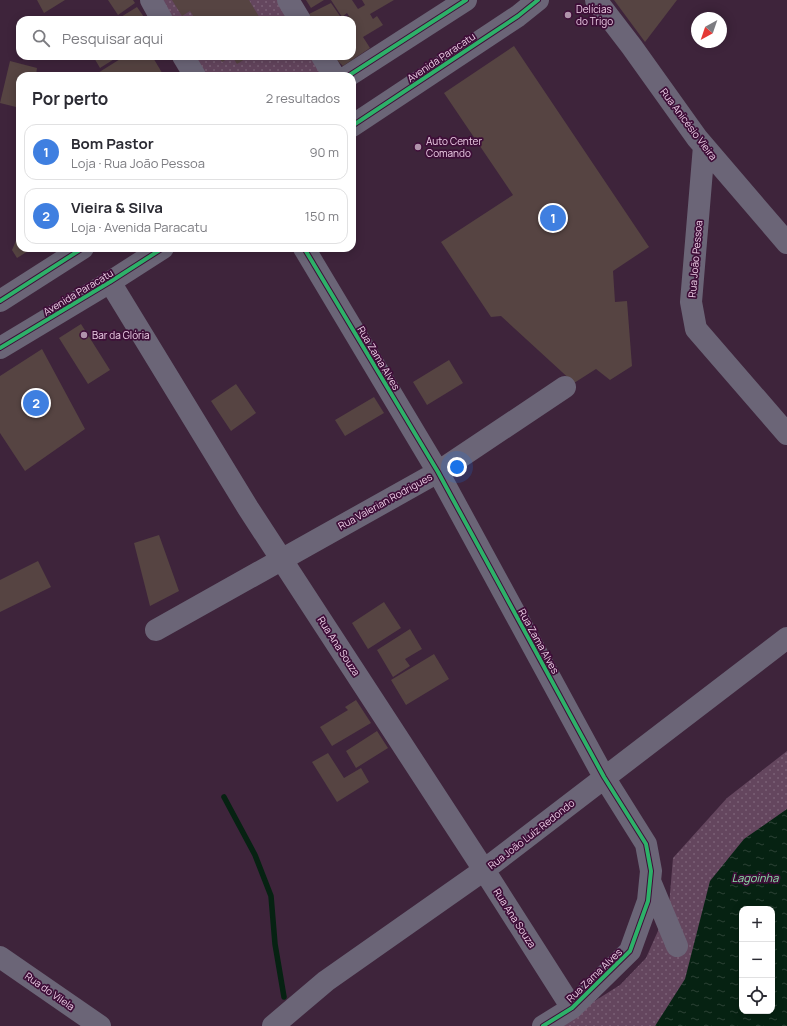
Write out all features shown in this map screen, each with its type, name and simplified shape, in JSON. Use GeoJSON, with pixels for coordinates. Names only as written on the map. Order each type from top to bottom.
{"type":"FeatureCollection","features":[{"type":"Feature","properties":{"kind":"street"},"geometry":{"type":"LineString","coordinates":[[151,0],[160,16]]}},
{"type":"Feature","properties":{"kind":"street"},"geometry":{"type":"LineString","coordinates":[[288,0],[298,16]]}},
{"type":"Feature","properties":{"kind":"street"},"geometry":{"type":"LineString","coordinates":[[354,72],[466,0]]}},
{"type":"Feature","properties":{"kind":"street","name":"Avenida Paracatu"},"geometry":{"type":"LineString","coordinates":[[356,123],[518,16],[538,0]]}},
{"type":"Feature","properties":{"kind":"street","name":"Rua Anicésio Vieira"},"geometry":{"type":"LineString","coordinates":[[596,0],[632,47],[697,138],[787,243]]}},
{"type":"Feature","properties":{"kind":"street"},"geometry":{"type":"LineString","coordinates":[[185,60],[193,72]]}},
{"type":"Feature","properties":{"kind":"street"},"geometry":{"type":"LineString","coordinates":[[324,60],[332,72]]}},
{"type":"Feature","properties":{"kind":"street","name":"Rua João Pessoa"},"geometry":{"type":"LineString","coordinates":[[704,146],[691,302],[696,328],[787,434]]}},
{"type":"Feature","properties":{"kind":"street"},"geometry":{"type":"LineString","coordinates":[[0,301],[77,252]]}},
{"type":"Feature","properties":{"kind":"street","name":"Avenida Paracatu"},"geometry":{"type":"LineString","coordinates":[[0,348],[157,252]]}},
{"type":"Feature","properties":{"kind":"street","name":"Rua Zama Alves"},"geometry":{"type":"LineString","coordinates":[[306,252],[438,472],[604,777],[646,844],[651,871],[648,901],[630,951],[572,1008],[542,1026]]}},
{"type":"Feature","properties":{"kind":"street","name":"Rua Ana Souza"},"geometry":{"type":"LineString","coordinates":[[110,282],[248,508],[572,1008]]}},
{"type":"Feature","properties":{"kind":"street","name":"Rua Valerian Rodrigues"},"geometry":{"type":"LineString","coordinates":[[156,630],[438,472],[565,387]]}},
{"type":"Feature","properties":{"kind":"street","name":"Rua João Luiz Redondo"},"geometry":{"type":"LineString","coordinates":[[273,1026],[326,982],[484,870],[787,638]]}},
{"type":"Feature","properties":{"kind":"street"},"geometry":{"type":"LineString","coordinates":[[650,881],[677,946]]}},
{"type":"Feature","properties":{"kind":"street","name":"Rua do Vilela"},"geometry":{"type":"LineString","coordinates":[[0,957],[100,1026]]}},
{"type":"Feature","properties":{"kind":"shaded area"},"geometry":{"type":"Polygon","coordinates":[[[159,0],[278,0],[288,16],[169,16],[159,0]]]}},
{"type":"Feature","properties":{"kind":"shaded area"},"geometry":{"type":"Polygon","coordinates":[[[195,60],[314,60],[322,72],[203,72],[195,60]]]}},
{"type":"Feature","properties":{"kind":"shaded area"},"geometry":{"type":"Polygon","coordinates":[[[787,751],[787,1026],[555,1026],[620,985],[646,958],[669,906],[673,858],[727,798],[787,751]]]}},
{"type":"Feature","properties":{"kind":"water","name":"Lagoinha"},"geometry":{"type":"Polygon","coordinates":[[[787,809],[787,1026],[655,1026],[685,979],[710,881],[744,839],[787,809]]]}},
{"type":"Feature","properties":{"kind":"building"},"geometry":{"type":"Polygon","coordinates":[[[37,0],[65,0],[44,13],[37,0]]]}},
{"type":"Feature","properties":{"kind":"building"},"geometry":{"type":"Polygon","coordinates":[[[108,0],[133,0],[135,3],[118,15],[108,0]]]}},
{"type":"Feature","properties":{"kind":"building"},"geometry":{"type":"Polygon","coordinates":[[[172,0],[249,0],[259,16],[193,16],[190,11],[182,16],[172,0]]]}},
{"type":"Feature","properties":{"kind":"building"},"geometry":{"type":"Polygon","coordinates":[[[306,0],[324,0],[311,8],[306,0]]]}},
{"type":"Feature","properties":{"kind":"building"},"geometry":{"type":"Polygon","coordinates":[[[331,0],[352,0],[358,9],[365,5],[362,0],[394,0],[370,14],[373,19],[377,16],[383,25],[363,37],[370,48],[356,57],[356,16],[349,16],[347,13],[341,16],[331,0]]]}},
{"type":"Feature","properties":{"kind":"building"},"geometry":{"type":"Polygon","coordinates":[[[614,0],[677,0],[645,42],[614,0]]]}},
{"type":"Feature","properties":{"kind":"building"},"geometry":{"type":"Polygon","coordinates":[[[331,3],[340,16],[310,16],[309,14],[331,3]]]}},
{"type":"Feature","properties":{"kind":"building"},"geometry":{"type":"Polygon","coordinates":[[[137,7],[143,16],[122,16],[137,7]]]}},
{"type":"Feature","properties":{"kind":"building"},"geometry":{"type":"Polygon","coordinates":[[[514,46],[649,247],[613,271],[615,302],[627,301],[632,366],[610,380],[596,369],[574,383],[501,316],[491,317],[441,242],[513,195],[444,93],[514,46]]]}},
{"type":"Feature","properties":{"kind":"building"},"geometry":{"type":"Polygon","coordinates":[[[95,60],[113,60],[100,68],[95,60]]]}},
{"type":"Feature","properties":{"kind":"building"},"geometry":{"type":"Polygon","coordinates":[[[119,60],[154,60],[162,72],[99,72],[119,60]]]}},
{"type":"Feature","properties":{"kind":"building"},"geometry":{"type":"Polygon","coordinates":[[[234,60],[244,60],[237,64],[234,60]]]}},
{"type":"Feature","properties":{"kind":"building"},"geometry":{"type":"Polygon","coordinates":[[[337,60],[352,60],[343,66],[337,60]]]}},
{"type":"Feature","properties":{"kind":"building"},"geometry":{"type":"Polygon","coordinates":[[[10,61],[37,68],[36,72],[16,72],[16,107],[0,103],[10,61]]]}},
{"type":"Feature","properties":{"kind":"building"},"geometry":{"type":"Polygon","coordinates":[[[16,240],[16,252],[27,252],[17,258],[12,250],[16,240]]]}},
{"type":"Feature","properties":{"kind":"building"},"geometry":{"type":"Polygon","coordinates":[[[81,324],[110,370],[88,384],[59,338],[81,324]]]}},
{"type":"Feature","properties":{"kind":"building"},"geometry":{"type":"Polygon","coordinates":[[[42,349],[85,429],[25,471],[0,433],[0,376],[42,349]]]}},
{"type":"Feature","properties":{"kind":"building"},"geometry":{"type":"Polygon","coordinates":[[[449,360],[463,383],[427,405],[413,382],[449,360]]]}},
{"type":"Feature","properties":{"kind":"building"},"geometry":{"type":"Polygon","coordinates":[[[236,384],[256,413],[231,431],[211,401],[236,384]]]}},
{"type":"Feature","properties":{"kind":"building"},"geometry":{"type":"Polygon","coordinates":[[[374,397],[384,413],[345,436],[335,420],[374,397]]]}},
{"type":"Feature","properties":{"kind":"building"},"geometry":{"type":"Polygon","coordinates":[[[159,535],[179,591],[150,606],[134,543],[159,535]]]}},
{"type":"Feature","properties":{"kind":"building"},"geometry":{"type":"Polygon","coordinates":[[[38,561],[51,587],[0,612],[0,580],[38,561]]]}},
{"type":"Feature","properties":{"kind":"building"},"geometry":{"type":"Polygon","coordinates":[[[384,602],[401,628],[368,649],[352,623],[384,602]]]}},
{"type":"Feature","properties":{"kind":"building"},"geometry":{"type":"Polygon","coordinates":[[[410,629],[422,649],[405,659],[410,666],[393,677],[377,650],[410,629]]]}},
{"type":"Feature","properties":{"kind":"building"},"geometry":{"type":"Polygon","coordinates":[[[434,654],[449,679],[406,705],[391,680],[434,654]]]}},
{"type":"Feature","properties":{"kind":"building"},"geometry":{"type":"Polygon","coordinates":[[[356,700],[371,723],[332,746],[320,727],[348,710],[345,707],[356,700]]]}},
{"type":"Feature","properties":{"kind":"building"},"geometry":{"type":"Polygon","coordinates":[[[377,731],[388,748],[356,768],[346,751],[377,731]]]}},
{"type":"Feature","properties":{"kind":"building"},"geometry":{"type":"Polygon","coordinates":[[[328,753],[344,778],[361,768],[369,782],[337,802],[312,762],[328,753]]]}},
{"type":"Feature","properties":{"kind":"waterway"},"geometry":{"type":"LineString","coordinates":[[224,797],[255,855],[271,896],[275,944],[284,997]]}},
{"type":"Feature","properties":{"kind":"cycle path"},"geometry":{"type":"LineString","coordinates":[[354,72],[466,0]]}},
{"type":"Feature","properties":{"kind":"cycle path"},"geometry":{"type":"LineString","coordinates":[[356,123],[518,16],[538,0]]}},
{"type":"Feature","properties":{"kind":"cycle path"},"geometry":{"type":"LineString","coordinates":[[0,301],[77,252]]}},
{"type":"Feature","properties":{"kind":"cycle path"},"geometry":{"type":"LineString","coordinates":[[0,348],[157,252]]}},
{"type":"Feature","properties":{"kind":"cycle path"},"geometry":{"type":"LineString","coordinates":[[306,252],[438,472],[604,777],[646,844],[651,871],[648,901],[630,951],[572,1008],[543,1026]]}},
{"type":"Feature","properties":{"kind":"place","name":"Delícias do Trigo"},"geometry":{"type":"Point","coordinates":[568,15]}},
{"type":"Feature","properties":{"kind":"place","name":"Auto Center Comando"},"geometry":{"type":"Point","coordinates":[418,147]}},
{"type":"Feature","properties":{"kind":"place","name":"Bom Pastor"},"geometry":{"type":"Point","coordinates":[553,218]}},
{"type":"Feature","properties":{"kind":"place","name":"Bar da Glória"},"geometry":{"type":"Point","coordinates":[84,335]}},
{"type":"Feature","properties":{"kind":"place","name":"Vieira & Silva"},"geometry":{"type":"Point","coordinates":[36,403]}}]}
